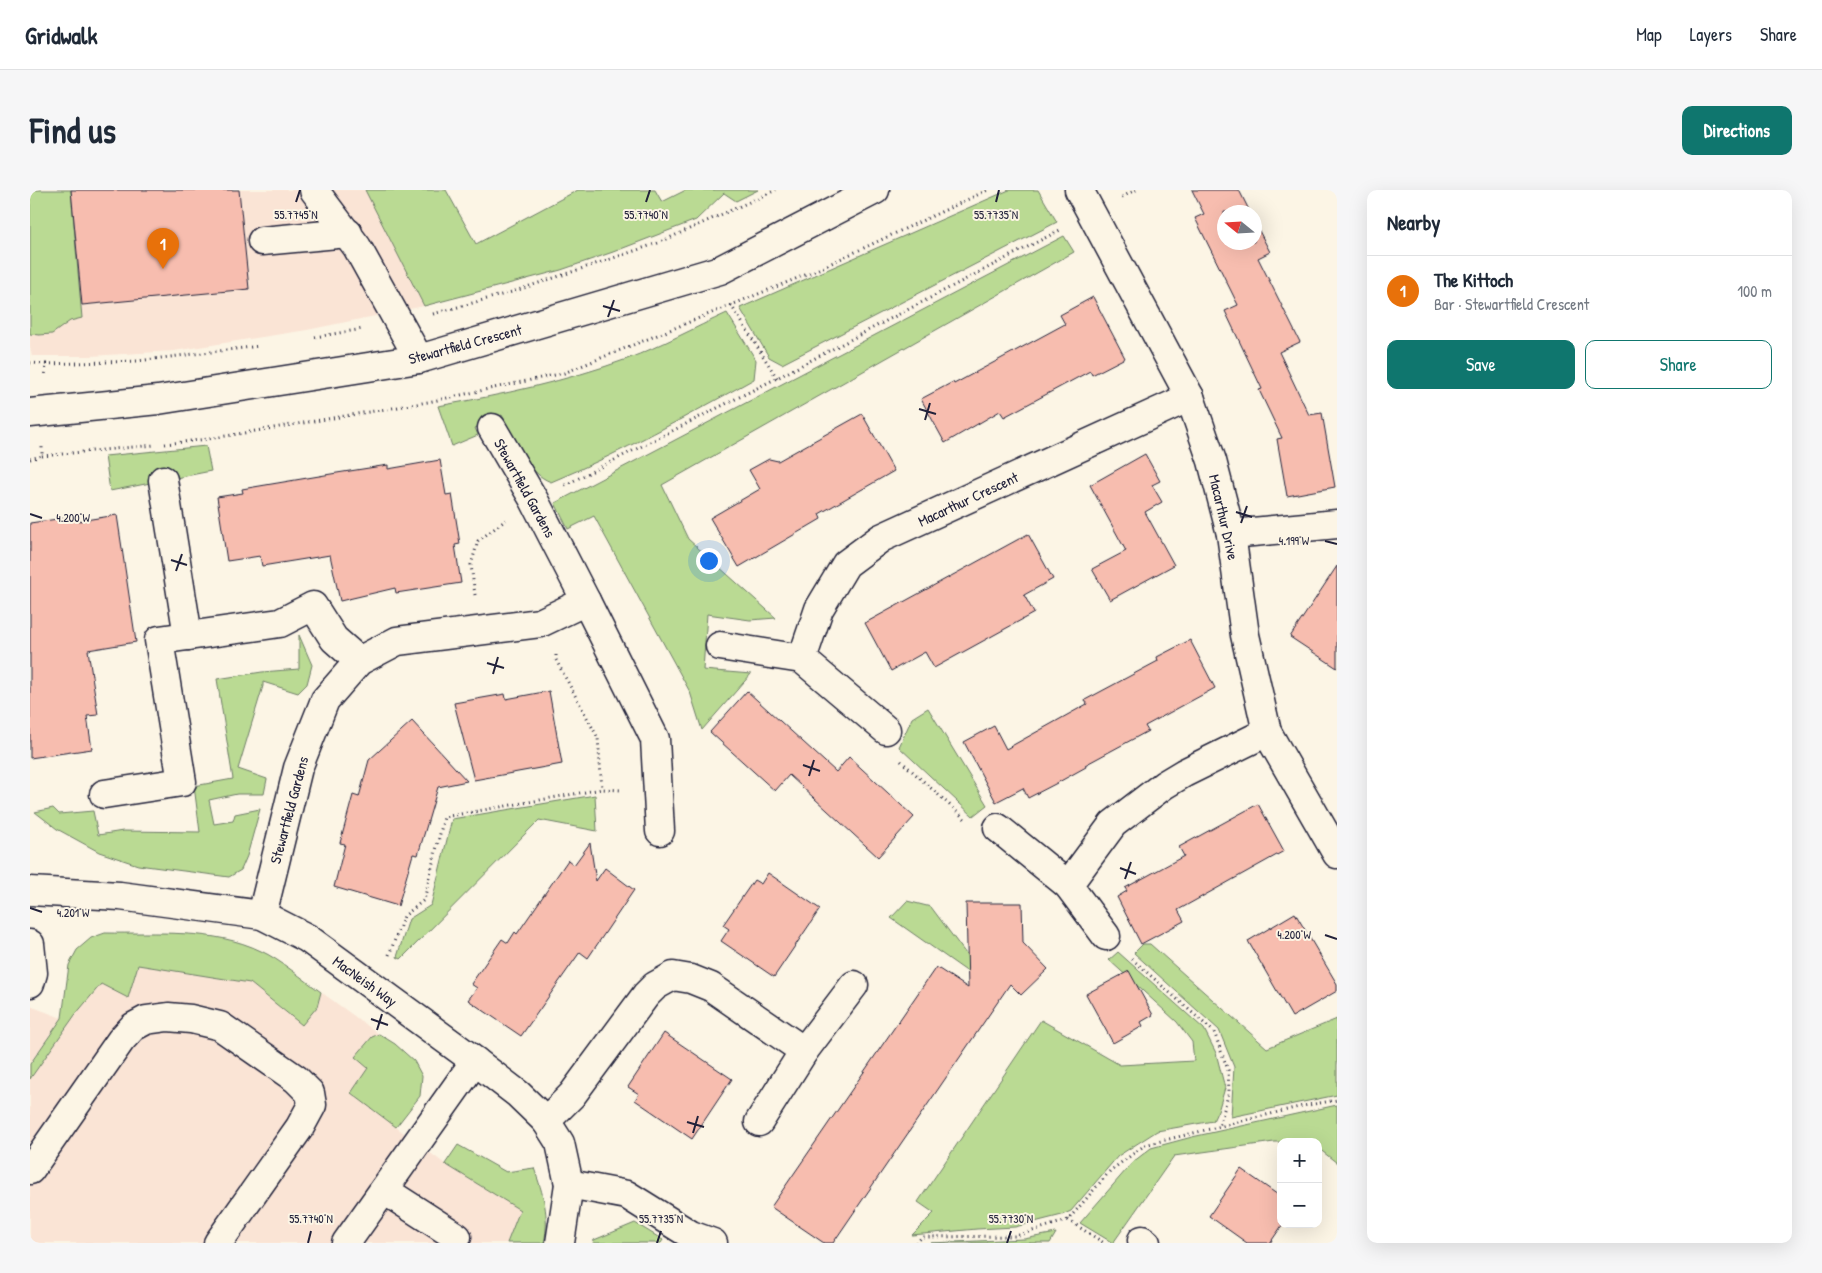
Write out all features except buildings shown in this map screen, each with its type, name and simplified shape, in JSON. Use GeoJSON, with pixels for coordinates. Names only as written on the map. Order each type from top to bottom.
{"type":"FeatureCollection","features":[{"type":"Feature","properties":{"kind":"street"},"geometry":{"type":"LineString","coordinates":[[314,190],[357,247],[419,359]]}},
{"type":"Feature","properties":{"kind":"street","name":"Stewartfield Crescent"},"geometry":{"type":"LineString","coordinates":[[30,413],[158,400],[419,359],[720,270],[875,190]]}},
{"type":"Feature","properties":{"kind":"street","name":"Macarthur Drive"},"geometry":{"type":"LineString","coordinates":[[1086,201],[1190,397],[1212,461],[1230,534],[1245,635],[1267,732],[1337,854]]}},
{"type":"Feature","properties":{"kind":"street"},"geometry":{"type":"LineString","coordinates":[[262,241],[348,233]]}},
{"type":"Feature","properties":{"kind":"street","name":"Macarthur Crescent"},"geometry":{"type":"LineString","coordinates":[[802,659],[818,609],[846,564],[882,538],[1190,397]]}},
{"type":"Feature","properties":{"kind":"street","name":"Stewartfield Gardens"},"geometry":{"type":"LineString","coordinates":[[492,428],[534,500],[655,739],[660,831]]}},
{"type":"Feature","properties":{"kind":"street"},"geometry":{"type":"LineString","coordinates":[[163,480],[188,636]]}},
{"type":"Feature","properties":{"kind":"street"},"geometry":{"type":"LineString","coordinates":[[1230,534],[1337,524]]}},
{"type":"Feature","properties":{"kind":"street","name":"Stewartfield Gardens"},"geometry":{"type":"LineString","coordinates":[[262,915],[298,768],[325,700],[359,661],[397,641],[540,623],[586,601]]}},
{"type":"Feature","properties":{"kind":"street"},"geometry":{"type":"LineString","coordinates":[[104,794],[182,782],[159,640],[280,623],[313,606],[334,639],[359,661]]}},
{"type":"Feature","properties":{"kind":"street"},"geometry":{"type":"LineString","coordinates":[[720,646],[802,659],[886,730]]}},
{"type":"Feature","properties":{"kind":"street"},"geometry":{"type":"LineString","coordinates":[[1068,885],[1113,824],[1164,785],[1184,773],[1267,732]]}},
{"type":"Feature","properties":{"kind":"street"},"geometry":{"type":"LineString","coordinates":[[998,828],[1068,885],[1106,936]]}},
{"type":"Feature","properties":{"kind":"street","name":"MacNeish Way"},"geometry":{"type":"LineString","coordinates":[[30,891],[120,896],[262,915],[307,938],[475,1061],[518,1094],[546,1121],[560,1144],[569,1184],[560,1243]]}},
{"type":"Feature","properties":{"kind":"street"},"geometry":{"type":"LineString","coordinates":[[30,944],[33,974],[30,984]]}},
{"type":"Feature","properties":{"kind":"street"},"geometry":{"type":"LineString","coordinates":[[546,1121],[572,1095],[646,995],[655,986],[673,976],[691,979],[711,987],[804,1051]]}},
{"type":"Feature","properties":{"kind":"street"},"geometry":{"type":"LineString","coordinates":[[759,1122],[804,1051],[854,985]]}},
{"type":"Feature","properties":{"kind":"street"},"geometry":{"type":"LineString","coordinates":[[30,1170],[121,1040],[133,1027],[146,1020],[168,1017],[191,1018],[220,1026],[296,1079],[310,1093],[312,1105],[300,1127],[218,1243]]}},
{"type":"Feature","properties":{"kind":"street"},"geometry":{"type":"LineString","coordinates":[[346,1243],[475,1061]]}},
{"type":"Feature","properties":{"kind":"street"},"geometry":{"type":"LineString","coordinates":[[569,1184],[627,1195],[691,1235],[713,1243]]}},
{"type":"Feature","properties":{"kind":"street"},"geometry":{"type":"LineString","coordinates":[[384,1190],[457,1237]]}},
{"type":"Feature","properties":{"kind":"path"},"geometry":{"type":"LineString","coordinates":[[777,378],[732,306],[810,273],[988,190]]}},
{"type":"Feature","properties":{"kind":"path"},"geometry":{"type":"LineString","coordinates":[[480,631],[471,565],[478,540],[534,500],[777,378],[1086,201],[1136,190]]}},
{"type":"Feature","properties":{"kind":"path"},"geometry":{"type":"LineString","coordinates":[[554,617],[556,660],[598,738],[602,789]]}},
{"type":"Feature","properties":{"kind":"path"},"geometry":{"type":"LineString","coordinates":[[886,730],[892,752],[969,822],[998,828]]}},
{"type":"Feature","properties":{"kind":"path"},"geometry":{"type":"LineString","coordinates":[[376,989],[404,916],[424,900],[444,817],[602,789],[658,792]]}},
{"type":"Feature","properties":{"kind":"path"},"geometry":{"type":"LineString","coordinates":[[1106,936],[1214,1032],[1228,1070],[1229,1092],[1219,1128]]}},
{"type":"Feature","properties":{"kind":"path"},"geometry":{"type":"LineString","coordinates":[[916,1243],[922,1237],[1016,1236],[1068,1220],[1110,1171],[1145,1145],[1175,1136],[1219,1128],[1303,1106],[1337,1100]]}},
{"type":"Feature","properties":{"kind":"path"},"geometry":{"type":"LineString","coordinates":[[1068,1220],[1104,1243]]}},
{"type":"Feature","properties":{"kind":"shaded area"},"geometry":{"type":"Polygon","coordinates":[[[30,190],[365,190],[424,306],[307,330],[174,351],[90,356],[32,356],[30,347],[30,190]]]}},
{"type":"Feature","properties":{"kind":"shaded area"},"geometry":{"type":"Polygon","coordinates":[[[138,965],[250,983],[302,1025],[317,1007],[321,992],[379,1034],[372,1037],[355,1057],[369,1068],[351,1093],[445,1164],[520,1210],[507,1243],[30,1243],[30,1079],[75,1015],[101,984],[128,998],[138,965]]]}},
{"type":"Feature","properties":{"kind":"shaded area"},"geometry":{"type":"Polygon","coordinates":[[[30,1006],[62,1018],[30,1064],[30,1006]]]}},
{"type":"Feature","properties":{"kind":"green space"},"geometry":{"type":"Polygon","coordinates":[[[30,190],[71,190],[82,318],[70,321],[52,334],[30,334],[30,190]]]}},
{"type":"Feature","properties":{"kind":"green space"},"geometry":{"type":"Polygon","coordinates":[[[365,190],[446,190],[476,244],[578,190],[655,190],[662,202],[686,190],[758,190],[736,201],[724,193],[696,220],[613,252],[561,270],[424,306],[365,190]]]}},
{"type":"Feature","properties":{"kind":"green space"},"geometry":{"type":"Polygon","coordinates":[[[1009,190],[1038,190],[1057,222],[782,364],[769,357],[740,308],[1009,190]]]}},
{"type":"Feature","properties":{"kind":"green space"},"geometry":{"type":"Polygon","coordinates":[[[1064,236],[1074,252],[662,485],[688,539],[776,618],[750,620],[707,614],[703,670],[751,674],[702,730],[690,692],[594,516],[568,529],[555,503],[1064,236]]]}},
{"type":"Feature","properties":{"kind":"green space"},"geometry":{"type":"Polygon","coordinates":[[[727,313],[756,360],[754,379],[654,434],[603,459],[551,482],[534,471],[527,463],[502,415],[475,428],[478,435],[452,446],[438,406],[534,387],[604,367],[627,359],[727,313]]]}},
{"type":"Feature","properties":{"kind":"green space"},"geometry":{"type":"Polygon","coordinates":[[[206,446],[211,471],[110,491],[105,456],[206,446]]]}},
{"type":"Feature","properties":{"kind":"green space"},"geometry":{"type":"Polygon","coordinates":[[[299,635],[312,665],[307,684],[298,693],[263,682],[238,769],[267,779],[264,794],[237,794],[209,800],[214,824],[233,821],[235,814],[260,809],[247,856],[241,870],[229,877],[138,865],[99,852],[57,829],[35,812],[53,808],[59,814],[93,811],[98,835],[123,831],[200,832],[194,786],[233,779],[217,679],[262,672],[299,669],[299,635]]]}},
{"type":"Feature","properties":{"kind":"green space"},"geometry":{"type":"Polygon","coordinates":[[[928,708],[987,805],[973,816],[899,747],[912,718],[928,708]]]}},
{"type":"Feature","properties":{"kind":"green space"},"geometry":{"type":"Polygon","coordinates":[[[595,795],[597,831],[539,820],[401,959],[397,957],[409,919],[431,905],[452,819],[595,795]]]}},
{"type":"Feature","properties":{"kind":"green space"},"geometry":{"type":"Polygon","coordinates":[[[907,901],[931,907],[972,962],[972,975],[891,918],[907,901]]]}},
{"type":"Feature","properties":{"kind":"green space"},"geometry":{"type":"Polygon","coordinates":[[[105,933],[204,935],[243,944],[276,959],[321,992],[317,1007],[302,1025],[250,983],[138,965],[128,998],[101,984],[75,1015],[30,1079],[30,1064],[62,1018],[69,965],[77,950],[91,938],[105,933]]]}},
{"type":"Feature","properties":{"kind":"green space"},"geometry":{"type":"Polygon","coordinates":[[[1143,944],[1150,944],[1267,1048],[1337,1019],[1337,1095],[1231,1117],[1234,1067],[1219,1030],[1134,953],[1143,944]]]}},
{"type":"Feature","properties":{"kind":"green space"},"geometry":{"type":"Polygon","coordinates":[[[1118,952],[1204,1029],[1216,1053],[1225,1088],[1213,1121],[1157,1131],[1118,1156],[1071,1211],[1062,1215],[1015,1227],[912,1235],[934,1213],[918,1202],[1041,1020],[1120,1065],[1194,1061],[1192,1042],[1177,1022],[1109,960],[1118,952]]]}},
{"type":"Feature","properties":{"kind":"green space"},"geometry":{"type":"Polygon","coordinates":[[[379,1034],[395,1044],[414,1061],[422,1076],[420,1096],[396,1127],[351,1093],[368,1068],[355,1057],[372,1037],[379,1034]]]}},
{"type":"Feature","properties":{"kind":"green space"},"geometry":{"type":"Polygon","coordinates":[[[1337,1105],[1337,1163],[1322,1151],[1322,1138],[1277,1138],[1277,1142],[1174,1156],[1113,1243],[1080,1223],[1133,1162],[1151,1148],[1337,1105]]]}},
{"type":"Feature","properties":{"kind":"green space"},"geometry":{"type":"Polygon","coordinates":[[[458,1145],[506,1172],[534,1168],[543,1196],[546,1214],[544,1243],[507,1243],[520,1210],[445,1164],[458,1145]]]}},
{"type":"Feature","properties":{"kind":"green space"},"geometry":{"type":"Polygon","coordinates":[[[635,1223],[663,1240],[661,1243],[593,1243],[594,1240],[635,1223]]]}},
{"type":"Feature","properties":{"kind":"green space"},"geometry":{"type":"Polygon","coordinates":[[[1056,1233],[1050,1243],[931,1243],[1024,1239],[1056,1233]]]}},
{"type":"Feature","properties":{"kind":"place","name":"The Kittoch"},"geometry":{"type":"Point","coordinates":[163,269]}}]}
